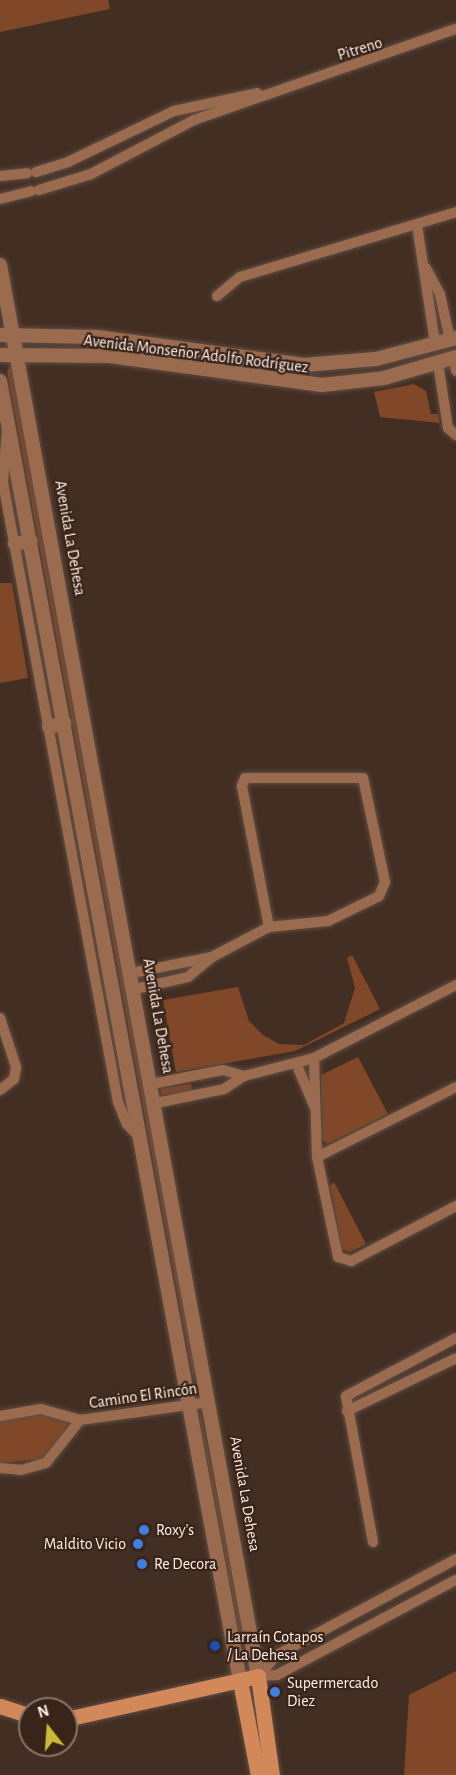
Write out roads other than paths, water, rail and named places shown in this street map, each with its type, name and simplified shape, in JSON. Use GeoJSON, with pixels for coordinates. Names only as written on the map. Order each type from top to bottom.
{"type":"FeatureCollection","features":[{"type":"Feature","properties":{"kind":"main road"},"geometry":{"type":"LineString","coordinates":[[78,1716],[258,1676]]}},
{"type":"Feature","properties":{"kind":"main road","name":"Avenida La Dehesa"},"geometry":{"type":"LineString","coordinates":[[258,1676],[272,1775]]}},
{"type":"Feature","properties":{"kind":"main road"},"geometry":{"type":"LineString","coordinates":[[240,1681],[258,1775]]}},
{"type":"Feature","properties":{"kind":"main road"},"geometry":{"type":"LineString","coordinates":[[0,1706],[18,1712]]}},
{"type":"Feature","properties":{"kind":"street","name":"Pitreno"},"geometry":{"type":"LineString","coordinates":[[0,176],[32,172],[188,106],[269,91],[396,54],[456,29]]}},
{"type":"Feature","properties":{"kind":"street","name":"Pitreno"},"geometry":{"type":"LineString","coordinates":[[0,199],[79,180],[129,154],[269,91]]}},
{"type":"Feature","properties":{"kind":"street"},"geometry":{"type":"LineString","coordinates":[[119,137],[129,143],[129,154]]}},
{"type":"Feature","properties":{"kind":"street"},"geometry":{"type":"LineString","coordinates":[[217,296],[240,277],[456,212]]}},
{"type":"Feature","properties":{"kind":"street"},"geometry":{"type":"LineString","coordinates":[[417,225],[435,343]]}},
{"type":"Feature","properties":{"kind":"street","name":"Avenida La Dehesa"},"geometry":{"type":"LineString","coordinates":[[0,265],[7,335],[18,354],[153,1084],[258,1676]]}},
{"type":"Feature","properties":{"kind":"street"},"geometry":{"type":"LineString","coordinates":[[425,267],[440,294],[453,339]]}},
{"type":"Feature","properties":{"kind":"street","name":"Avenida Monseñor Adolfo Rodríguez"},"geometry":{"type":"LineString","coordinates":[[7,335],[97,337],[304,366],[376,360],[453,339]]}},
{"type":"Feature","properties":{"kind":"street","name":"Avenida Monseñor Adolfo Rodríguez"},"geometry":{"type":"LineString","coordinates":[[0,355],[110,356],[301,385],[384,378],[438,363],[455,362]]}},
{"type":"Feature","properties":{"kind":"street"},"geometry":{"type":"LineString","coordinates":[[376,360],[375,371],[384,378]]}},
{"type":"Feature","properties":{"kind":"street"},"geometry":{"type":"LineString","coordinates":[[438,363],[448,428],[456,435]]}},
{"type":"Feature","properties":{"kind":"street"},"geometry":{"type":"LineString","coordinates":[[301,385],[307,376],[304,366]]}},
{"type":"Feature","properties":{"kind":"street"},"geometry":{"type":"LineString","coordinates":[[0,381],[240,1681]]}},
{"type":"Feature","properties":{"kind":"street"},"geometry":{"type":"LineString","coordinates":[[8,421],[2,474],[120,1109],[141,1139]]}},
{"type":"Feature","properties":{"kind":"street"},"geometry":{"type":"LineString","coordinates":[[15,544],[31,541]]}},
{"type":"Feature","properties":{"kind":"street"},"geometry":{"type":"LineString","coordinates":[[49,727],[64,723]]}},
{"type":"Feature","properties":{"kind":"street"},"geometry":{"type":"LineString","coordinates":[[132,973],[172,967],[212,957],[269,927],[328,921],[382,893],[385,882],[363,778],[245,778],[242,786],[269,927]]}},
{"type":"Feature","properties":{"kind":"street"},"geometry":{"type":"LineString","coordinates":[[135,990],[175,981],[198,972],[212,957]]}},
{"type":"Feature","properties":{"kind":"street"},"geometry":{"type":"LineString","coordinates":[[172,967],[175,981]]}},
{"type":"Feature","properties":{"kind":"street"},"geometry":{"type":"LineString","coordinates":[[156,1103],[231,1087],[244,1076],[314,1058],[456,985]]}},
{"type":"Feature","properties":{"kind":"street"},"geometry":{"type":"LineString","coordinates":[[0,1018],[16,1067],[14,1080],[0,1090]]}},
{"type":"Feature","properties":{"kind":"street"},"geometry":{"type":"LineString","coordinates":[[314,1058],[317,1156],[336,1253],[344,1261],[456,1206]]}},
{"type":"Feature","properties":{"kind":"street"},"geometry":{"type":"LineString","coordinates":[[296,1063],[314,1107]]}},
{"type":"Feature","properties":{"kind":"street"},"geometry":{"type":"LineString","coordinates":[[153,1084],[226,1070],[244,1076]]}},
{"type":"Feature","properties":{"kind":"street"},"geometry":{"type":"LineString","coordinates":[[195,1076],[200,1094]]}},
{"type":"Feature","properties":{"kind":"street"},"geometry":{"type":"LineString","coordinates":[[317,1156],[456,1087]]}},
{"type":"Feature","properties":{"kind":"street"},"geometry":{"type":"LineString","coordinates":[[373,1542],[347,1412],[348,1394],[456,1338]]}},
{"type":"Feature","properties":{"kind":"street"},"geometry":{"type":"LineString","coordinates":[[347,1412],[456,1358]]}},
{"type":"Feature","properties":{"kind":"street","name":"Camino El Rincón"},"geometry":{"type":"LineString","coordinates":[[0,1416],[41,1409],[80,1420],[210,1402]]}},
{"type":"Feature","properties":{"kind":"street","name":"Camino El Rincón"},"geometry":{"type":"LineString","coordinates":[[0,1468],[21,1470],[46,1463],[80,1420]]}},
{"type":"Feature","properties":{"kind":"street"},"geometry":{"type":"LineString","coordinates":[[258,1676],[277,1655],[456,1559]]}},
{"type":"Feature","properties":{"kind":"street"},"geometry":{"type":"LineString","coordinates":[[418,1579],[426,1595]]}},
{"type":"Feature","properties":{"kind":"street"},"geometry":{"type":"LineString","coordinates":[[258,1676],[278,1675],[456,1580]]}},
{"type":"Feature","properties":{"kind":"street"},"geometry":{"type":"LineString","coordinates":[[382,1598],[390,1614]]}},
{"type":"Feature","properties":{"kind":"place","name":"Roxy's"},"geometry":{"type":"Point","coordinates":[144,1530]}},
{"type":"Feature","properties":{"kind":"place","name":"Maldito Vicio"},"geometry":{"type":"Point","coordinates":[138,1544]}},
{"type":"Feature","properties":{"kind":"place","name":"Re Decora"},"geometry":{"type":"Point","coordinates":[142,1564]}},
{"type":"Feature","properties":{"kind":"place","name":"Larraín Cotapos / La Dehesa"},"geometry":{"type":"Point","coordinates":[215,1646]}},
{"type":"Feature","properties":{"kind":"place","name":"Supermercado Diez"},"geometry":{"type":"Point","coordinates":[275,1692]}}]}
